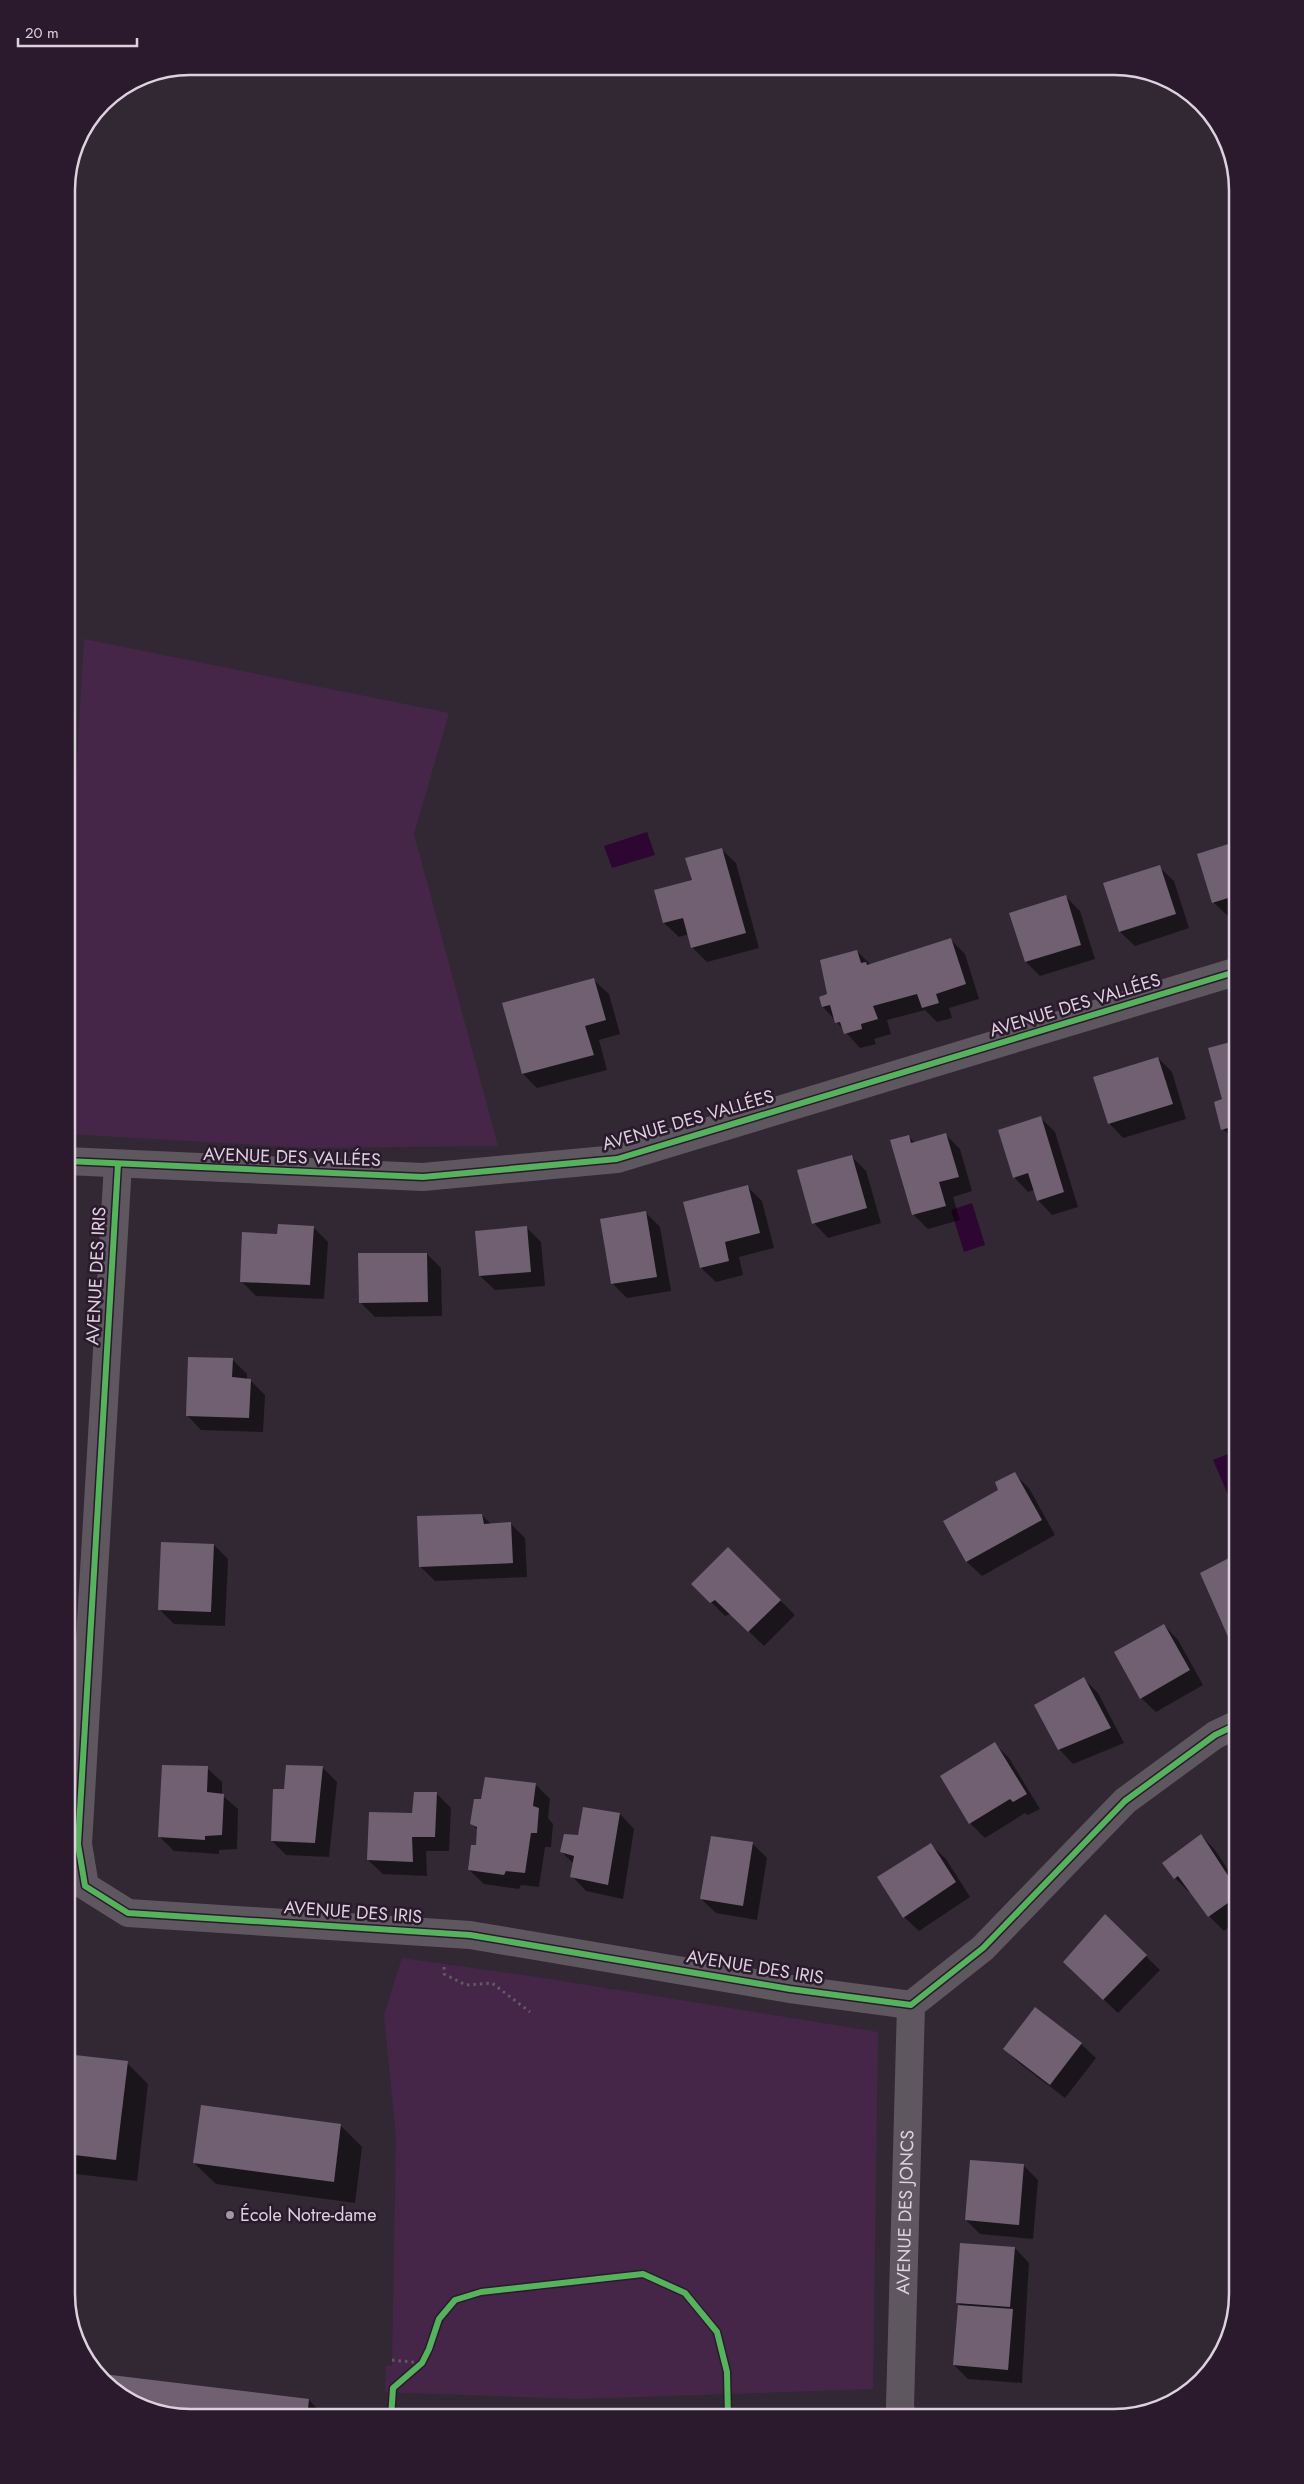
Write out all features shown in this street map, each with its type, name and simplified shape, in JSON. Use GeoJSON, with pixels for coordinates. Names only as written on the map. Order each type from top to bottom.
{"type":"FeatureCollection","features":[{"type":"Feature","properties":{"kind":"street","name":"AVENUE DES VALLÉES"},"geometry":{"type":"LineString","coordinates":[[75,1162],[423,1177],[617,1159],[1229,974]]}},
{"type":"Feature","properties":{"kind":"street","name":"AVENUE DES IRIS"},"geometry":{"type":"LineString","coordinates":[[118,1164],[78,1844],[85,1886],[128,1913],[470,1935],[790,1989],[911,2005]]}},
{"type":"Feature","properties":{"kind":"street"},"geometry":{"type":"LineString","coordinates":[[911,2005],[983,1948],[1125,1801],[1215,1735],[1229,1728]]}},
{"type":"Feature","properties":{"kind":"street","name":"AVENUE DES JONCS"},"geometry":{"type":"LineString","coordinates":[[902,2409],[911,2005]]}},
{"type":"Feature","properties":{"kind":"path"},"geometry":{"type":"LineString","coordinates":[[446,1934],[444,1974],[466,1985],[492,1983],[530,2012]]}},
{"type":"Feature","properties":{"kind":"path"},"geometry":{"type":"LineString","coordinates":[[392,2409],[393,2388],[422,2363],[439,2319],[455,2300],[481,2292],[643,2274],[685,2293],[717,2332],[727,2372],[728,2409]]}},
{"type":"Feature","properties":{"kind":"path"},"geometry":{"type":"LineString","coordinates":[[392,2360],[422,2363]]}},
{"type":"Feature","properties":{"kind":"shaded area"},"geometry":{"type":"Polygon","coordinates":[[[84,639],[449,713],[414,834],[498,1146],[311,1148],[75,1135],[75,793],[84,639]]]}},
{"type":"Feature","properties":{"kind":"shaded area"},"geometry":{"type":"Polygon","coordinates":[[[647,832],[655,855],[612,868],[604,846],[647,832]]]}},
{"type":"Feature","properties":{"kind":"shaded area"},"geometry":{"type":"Polygon","coordinates":[[[972,1203],[985,1245],[964,1252],[951,1210],[972,1203]]]}},
{"type":"Feature","properties":{"kind":"shaded area"},"geometry":{"type":"Polygon","coordinates":[[[1229,1454],[1229,1497],[1213,1460],[1229,1454]]]}},
{"type":"Feature","properties":{"kind":"shaded area"},"geometry":{"type":"Polygon","coordinates":[[[402,1958],[537,1977],[878,2032],[873,2389],[578,2399],[385,2392],[386,2366],[392,2366],[396,2136],[384,2015],[402,1958]]]}},
{"type":"Feature","properties":{"kind":"building"},"geometry":{"type":"Polygon","coordinates":[[[1229,844],[1229,898],[1212,903],[1197,854],[1229,844]]]}},
{"type":"Feature","properties":{"kind":"building"},"geometry":{"type":"Polygon","coordinates":[[[722,848],[746,933],[691,948],[683,918],[663,923],[654,890],[692,880],[685,858],[722,848]]]}},
{"type":"Feature","properties":{"kind":"building"},"geometry":{"type":"Polygon","coordinates":[[[1160,865],[1176,914],[1119,932],[1103,883],[1160,865]]]}},
{"type":"Feature","properties":{"kind":"building"},"geometry":{"type":"Polygon","coordinates":[[[1066,895],[1081,945],[1025,962],[1009,913],[1066,895]]]}},
{"type":"Feature","properties":{"kind":"building"},"geometry":{"type":"Polygon","coordinates":[[[951,938],[966,984],[936,994],[939,1003],[922,1008],[917,994],[873,1006],[878,1019],[861,1024],[862,1029],[844,1034],[840,1022],[835,1023],[830,1005],[822,1007],[819,997],[827,994],[820,960],[857,950],[861,963],[866,962],[867,965],[951,938]]]}},
{"type":"Feature","properties":{"kind":"building"},"geometry":{"type":"Polygon","coordinates":[[[594,978],[606,1020],[585,1026],[594,1055],[522,1074],[502,1003],[594,978]]]}},
{"type":"Feature","properties":{"kind":"building"},"geometry":{"type":"Polygon","coordinates":[[[1229,1042],[1229,1128],[1221,1130],[1214,1102],[1222,1099],[1208,1048],[1229,1042]]]}},
{"type":"Feature","properties":{"kind":"building"},"geometry":{"type":"Polygon","coordinates":[[[1158,1057],[1173,1104],[1108,1124],[1093,1077],[1158,1057]]]}},
{"type":"Feature","properties":{"kind":"building"},"geometry":{"type":"Polygon","coordinates":[[[1041,1116],[1064,1192],[1037,1201],[1028,1173],[1013,1178],[998,1130],[1041,1116]]]}},
{"type":"Feature","properties":{"kind":"building"},"geometry":{"type":"Polygon","coordinates":[[[946,1133],[959,1177],[939,1182],[946,1206],[912,1215],[890,1140],[909,1135],[911,1143],[946,1133]]]}},
{"type":"Feature","properties":{"kind":"building"},"geometry":{"type":"Polygon","coordinates":[[[852,1155],[867,1208],[812,1224],[797,1170],[852,1155]]]}},
{"type":"Feature","properties":{"kind":"building"},"geometry":{"type":"Polygon","coordinates":[[[748,1185],[760,1233],[725,1242],[729,1261],[700,1268],[683,1202],[748,1185]]]}},
{"type":"Feature","properties":{"kind":"building"},"geometry":{"type":"Polygon","coordinates":[[[646,1211],[657,1277],[611,1284],[600,1219],[646,1211]]]}},
{"type":"Feature","properties":{"kind":"building"},"geometry":{"type":"Polygon","coordinates":[[[278,1224],[314,1226],[310,1285],[240,1282],[242,1232],[277,1234],[278,1224]]]}},
{"type":"Feature","properties":{"kind":"building"},"geometry":{"type":"Polygon","coordinates":[[[527,1226],[531,1272],[479,1276],[475,1231],[527,1226]]]}},
{"type":"Feature","properties":{"kind":"building"},"geometry":{"type":"Polygon","coordinates":[[[358,1253],[427,1253],[428,1302],[359,1303],[358,1253]]]}},
{"type":"Feature","properties":{"kind":"building"},"geometry":{"type":"Polygon","coordinates":[[[188,1357],[233,1358],[232,1377],[251,1379],[249,1418],[186,1416],[188,1357]]]}},
{"type":"Feature","properties":{"kind":"building"},"geometry":{"type":"Polygon","coordinates":[[[1015,1472],[1042,1520],[966,1562],[943,1521],[998,1490],[995,1482],[1015,1472]]]}},
{"type":"Feature","properties":{"kind":"building"},"geometry":{"type":"Polygon","coordinates":[[[482,1514],[484,1524],[511,1522],[513,1563],[419,1567],[417,1516],[482,1514]]]}},
{"type":"Feature","properties":{"kind":"building"},"geometry":{"type":"Polygon","coordinates":[[[161,1542],[214,1544],[211,1612],[158,1610],[161,1542]]]}},
{"type":"Feature","properties":{"kind":"building"},"geometry":{"type":"Polygon","coordinates":[[[728,1547],[781,1600],[748,1632],[715,1600],[710,1603],[691,1584],[728,1547]]]}},
{"type":"Feature","properties":{"kind":"building"},"geometry":{"type":"Polygon","coordinates":[[[1229,1558],[1229,1639],[1200,1573],[1229,1558]]]}},
{"type":"Feature","properties":{"kind":"building"},"geometry":{"type":"Polygon","coordinates":[[[1164,1624],[1190,1670],[1140,1699],[1114,1652],[1164,1624]]]}},
{"type":"Feature","properties":{"kind":"building"},"geometry":{"type":"Polygon","coordinates":[[[1084,1677],[1111,1728],[1058,1750],[1034,1705],[1084,1677]]]}},
{"type":"Feature","properties":{"kind":"building"},"geometry":{"type":"Polygon","coordinates":[[[995,1742],[1027,1794],[1013,1802],[1010,1799],[969,1824],[940,1776],[995,1742]]]}},
{"type":"Feature","properties":{"kind":"building"},"geometry":{"type":"Polygon","coordinates":[[[162,1765],[208,1766],[207,1792],[224,1794],[222,1835],[205,1836],[205,1840],[158,1837],[162,1765]]]}},
{"type":"Feature","properties":{"kind":"building"},"geometry":{"type":"Polygon","coordinates":[[[286,1765],[323,1766],[315,1843],[271,1841],[273,1789],[284,1789],[286,1765]]]}},
{"type":"Feature","properties":{"kind":"building"},"geometry":{"type":"Polygon","coordinates":[[[485,1777],[536,1783],[533,1806],[539,1808],[537,1833],[531,1833],[525,1873],[506,1871],[504,1875],[468,1870],[471,1845],[476,1845],[477,1827],[470,1824],[474,1799],[481,1799],[485,1777]]]}},
{"type":"Feature","properties":{"kind":"building"},"geometry":{"type":"Polygon","coordinates":[[[414,1792],[437,1792],[435,1837],[412,1837],[413,1862],[367,1860],[369,1812],[412,1813],[414,1792]]]}},
{"type":"Feature","properties":{"kind":"building"},"geometry":{"type":"Polygon","coordinates":[[[583,1807],[620,1813],[608,1885],[570,1877],[574,1856],[560,1852],[564,1834],[578,1835],[583,1807]]]}},
{"type":"Feature","properties":{"kind":"building"},"geometry":{"type":"Polygon","coordinates":[[[1201,1834],[1229,1877],[1229,1902],[1208,1917],[1178,1876],[1174,1879],[1162,1863],[1201,1834]]]}},
{"type":"Feature","properties":{"kind":"building"},"geometry":{"type":"Polygon","coordinates":[[[711,1836],[753,1842],[743,1906],[700,1899],[711,1836]]]}},
{"type":"Feature","properties":{"kind":"building"},"geometry":{"type":"Polygon","coordinates":[[[931,1843],[956,1882],[903,1918],[877,1877],[931,1843]]]}},
{"type":"Feature","properties":{"kind":"building"},"geometry":{"type":"Polygon","coordinates":[[[1105,1914],[1147,1955],[1103,2000],[1063,1962],[1105,1914]]]}},
{"type":"Feature","properties":{"kind":"building"},"geometry":{"type":"Polygon","coordinates":[[[1035,2007],[1082,2043],[1050,2085],[1003,2049],[1035,2007]]]}},
{"type":"Feature","properties":{"kind":"building"},"geometry":{"type":"Polygon","coordinates":[[[75,2055],[128,2061],[116,2160],[75,2155],[75,2055]]]}},
{"type":"Feature","properties":{"kind":"building"},"geometry":{"type":"Polygon","coordinates":[[[201,2105],[341,2124],[334,2182],[193,2163],[201,2105]]]}},
{"type":"Feature","properties":{"kind":"building"},"geometry":{"type":"Polygon","coordinates":[[[970,2160],[1024,2164],[1019,2225],[965,2220],[970,2160]]]}},
{"type":"Feature","properties":{"kind":"building"},"geometry":{"type":"Polygon","coordinates":[[[960,2243],[1015,2247],[1010,2307],[956,2303],[960,2243]]]}},
{"type":"Feature","properties":{"kind":"building"},"geometry":{"type":"Polygon","coordinates":[[[958,2305],[1013,2309],[1008,2370],[953,2365],[958,2305]]]}},
{"type":"Feature","properties":{"kind":"building"},"geometry":{"type":"Polygon","coordinates":[[[109,2375],[309,2399],[308,2409],[183,2409],[161,2405],[133,2394],[109,2375]]]}},
{"type":"Feature","properties":{"kind":"cycle path"},"geometry":{"type":"LineString","coordinates":[[75,1161],[423,1177],[617,1159],[1229,974]]}},
{"type":"Feature","properties":{"kind":"cycle path"},"geometry":{"type":"LineString","coordinates":[[118,1164],[78,1844],[85,1886],[128,1913],[470,1935],[790,1989],[911,2005],[983,1948],[1125,1801],[1215,1735],[1229,1728]]}},
{"type":"Feature","properties":{"kind":"cycle path"},"geometry":{"type":"LineString","coordinates":[[392,2409],[393,2388],[422,2363],[439,2319],[455,2300],[481,2292],[643,2274],[685,2293],[717,2332],[727,2372],[728,2409]]}},
{"type":"Feature","properties":{"kind":"place","name":"École Notre-dame"},"geometry":{"type":"Point","coordinates":[230,2215]}}]}
